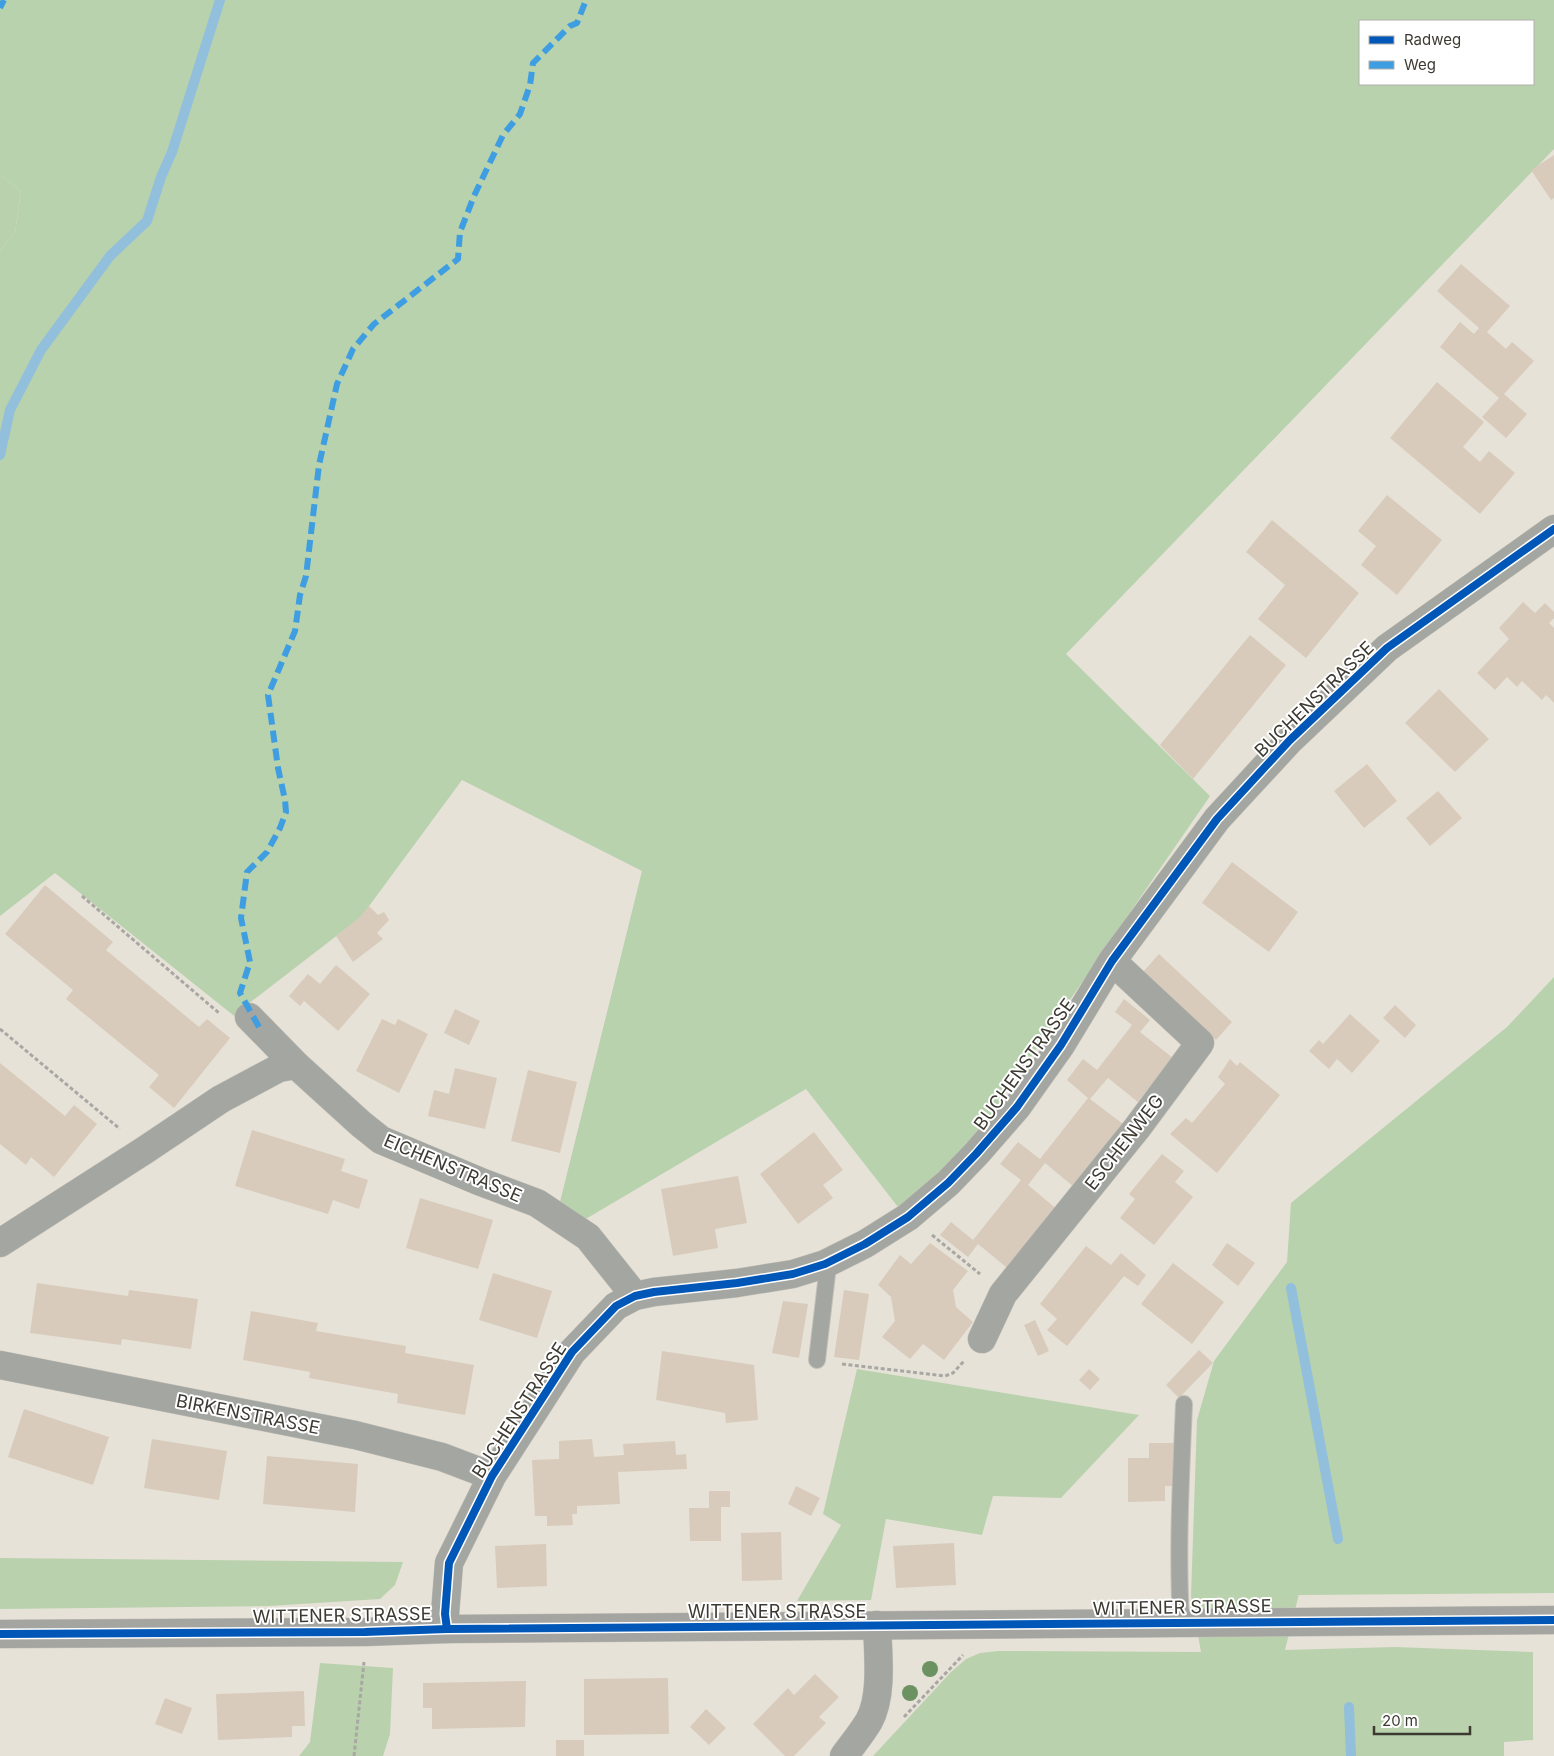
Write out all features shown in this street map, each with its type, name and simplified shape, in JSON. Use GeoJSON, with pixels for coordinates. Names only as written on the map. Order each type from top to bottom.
{"type":"FeatureCollection","features":[{"type":"Feature","properties":{"kind":"main road","name":"WITTENER STRASSE"},"geometry":{"type":"LineString","coordinates":[[0,1634],[1554,1620]]}},
{"type":"Feature","properties":{"kind":"street","name":"BUCHENSTRASSE"},"geometry":{"type":"LineString","coordinates":[[447,1629],[445,1614],[448,1563],[492,1476],[572,1352],[616,1306],[635,1296],[654,1292],[737,1283],[793,1274],[825,1264],[865,1244],[908,1217],[948,1183],[1017,1107],[1055,1053],[1112,961],[1217,820],[1290,740],[1387,648],[1554,529]]}},
{"type":"Feature","properties":{"kind":"street","name":"ESCHENWEG"},"geometry":{"type":"LineString","coordinates":[[982,1339],[1003,1294],[1137,1128],[1200,1043],[1112,961]]}},
{"type":"Feature","properties":{"kind":"street","name":"EICHENSTRASSE"},"geometry":{"type":"LineString","coordinates":[[249,1017],[296,1065],[381,1140],[537,1203],[588,1237],[635,1296]]}},
{"type":"Feature","properties":{"kind":"street"},"geometry":{"type":"LineString","coordinates":[[0,1243],[146,1150],[221,1098],[279,1068],[296,1065]]}},
{"type":"Feature","properties":{"kind":"street","name":"BIRKENSTRASSE"},"geometry":{"type":"LineString","coordinates":[[0,1366],[355,1435],[442,1457],[492,1476]]}},
{"type":"Feature","properties":{"kind":"street"},"geometry":{"type":"LineString","coordinates":[[844,1756],[869,1720],[875,1704],[878,1681],[878,1625]]}},
{"type":"Feature","properties":{"kind":"lane"},"geometry":{"type":"LineString","coordinates":[[817,1360],[827,1274],[825,1264]]}},
{"type":"Feature","properties":{"kind":"lane"},"geometry":{"type":"LineString","coordinates":[[1181,1622],[1179,1590],[1180,1506],[1184,1404]]}},
{"type":"Feature","properties":{"kind":"path"},"geometry":{"type":"LineString","coordinates":[[82,896],[222,1015]]}},
{"type":"Feature","properties":{"kind":"path"},"geometry":{"type":"LineString","coordinates":[[0,1029],[146,1150]]}},
{"type":"Feature","properties":{"kind":"path"},"geometry":{"type":"LineString","coordinates":[[931,1235],[953,1252]]}},
{"type":"Feature","properties":{"kind":"path"},"geometry":{"type":"LineString","coordinates":[[817,1360],[859,1367],[945,1376],[956,1370],[982,1339]]}},
{"type":"Feature","properties":{"kind":"path"},"geometry":{"type":"LineString","coordinates":[[869,1720],[891,1731],[964,1654],[1005,1624]]}},
{"type":"Feature","properties":{"kind":"path"},"geometry":{"type":"LineString","coordinates":[[354,1756],[364,1671],[365,1632]]}},
{"type":"Feature","properties":{"kind":"green space"},"geometry":{"type":"Polygon","coordinates":[[[0,0],[1554,0],[1554,149],[1066,654],[1210,796],[995,1109],[954,1164],[898,1207],[806,1089],[584,1220],[560,1202],[642,871],[462,780],[361,917],[248,1004],[238,1019],[55,873],[0,916],[0,250],[15,233],[21,191],[0,175],[0,0]]]}},
{"type":"Feature","properties":{"kind":"green space"},"geometry":{"type":"Polygon","coordinates":[[[0,175],[21,191],[15,233],[0,250],[0,175]]]}},
{"type":"Feature","properties":{"kind":"green space"},"geometry":{"type":"Polygon","coordinates":[[[1554,977],[1554,1593],[1191,1596],[1197,1420],[1214,1361],[1287,1262],[1291,1203],[1507,1027],[1554,977]]]}},
{"type":"Feature","properties":{"kind":"green space"},"geometry":{"type":"Polygon","coordinates":[[[857,1369],[1139,1415],[1061,1498],[993,1496],[982,1535],[886,1519],[871,1600],[797,1601],[841,1525],[823,1514],[857,1369]]]}},
{"type":"Feature","properties":{"kind":"green space"},"geometry":{"type":"Polygon","coordinates":[[[0,1558],[403,1562],[395,1585],[380,1599],[269,1606],[0,1609],[0,1558]]]}},
{"type":"Feature","properties":{"kind":"green space"},"geometry":{"type":"Polygon","coordinates":[[[1299,1594],[1285,1650],[1395,1647],[1533,1652],[1533,1740],[1504,1742],[1504,1756],[873,1756],[951,1672],[966,1659],[980,1653],[998,1651],[1201,1652],[1191,1596],[1299,1594]]]}},
{"type":"Feature","properties":{"kind":"green space"},"geometry":{"type":"Polygon","coordinates":[[[320,1663],[393,1668],[390,1734],[383,1756],[299,1756],[310,1742],[320,1663]]]}},
{"type":"Feature","properties":{"kind":"building"},"geometry":{"type":"Polygon","coordinates":[[[1554,155],[1554,198],[1551,200],[1531,170],[1554,155]]]}},
{"type":"Feature","properties":{"kind":"building"},"geometry":{"type":"Polygon","coordinates":[[[1461,264],[1510,306],[1487,332],[1506,349],[1512,342],[1534,361],[1504,394],[1527,414],[1506,438],[1482,417],[1499,398],[1440,347],[1460,322],[1474,334],[1479,328],[1437,291],[1461,264]]]}},
{"type":"Feature","properties":{"kind":"building"},"geometry":{"type":"Polygon","coordinates":[[[1437,382],[1484,422],[1463,447],[1480,462],[1489,451],[1515,473],[1480,514],[1390,438],[1437,382]]]}},
{"type":"Feature","properties":{"kind":"building"},"geometry":{"type":"Polygon","coordinates":[[[1387,495],[1442,540],[1397,595],[1361,565],[1376,546],[1358,531],[1387,495]]]}},
{"type":"Feature","properties":{"kind":"building"},"geometry":{"type":"Polygon","coordinates":[[[1272,520],[1359,593],[1306,658],[1258,619],[1285,585],[1246,552],[1272,520]]]}},
{"type":"Feature","properties":{"kind":"building"},"geometry":{"type":"Polygon","coordinates":[[[1523,602],[1535,613],[1545,603],[1554,612],[1554,618],[1549,623],[1554,628],[1554,703],[1546,695],[1542,700],[1522,681],[1517,687],[1507,677],[1495,690],[1477,673],[1509,639],[1499,628],[1523,602]]]}},
{"type":"Feature","properties":{"kind":"building"},"geometry":{"type":"Polygon","coordinates":[[[1250,635],[1286,665],[1193,779],[1160,745],[1250,635]]]}},
{"type":"Feature","properties":{"kind":"building"},"geometry":{"type":"Polygon","coordinates":[[[1439,689],[1489,739],[1455,772],[1405,723],[1439,689]]]}},
{"type":"Feature","properties":{"kind":"building"},"geometry":{"type":"Polygon","coordinates":[[[1367,764],[1397,801],[1364,828],[1334,791],[1367,764]]]}},
{"type":"Feature","properties":{"kind":"building"},"geometry":{"type":"Polygon","coordinates":[[[1438,791],[1462,818],[1430,846],[1406,818],[1438,791]]]}},
{"type":"Feature","properties":{"kind":"building"},"geometry":{"type":"Polygon","coordinates":[[[1232,862],[1298,912],[1269,952],[1202,903],[1232,862]]]}},
{"type":"Feature","properties":{"kind":"building"},"geometry":{"type":"Polygon","coordinates":[[[45,885],[113,942],[106,950],[199,1027],[207,1019],[230,1038],[174,1108],[149,1087],[159,1075],[66,999],[73,990],[5,934],[45,885]]]}},
{"type":"Feature","properties":{"kind":"building"},"geometry":{"type":"Polygon","coordinates":[[[369,906],[378,915],[384,912],[389,920],[377,933],[383,939],[353,962],[336,936],[359,918],[369,906]]]}},
{"type":"Feature","properties":{"kind":"building"},"geometry":{"type":"Polygon","coordinates":[[[1159,954],[1232,1022],[1216,1040],[1143,972],[1159,954]]]}},
{"type":"Feature","properties":{"kind":"building"},"geometry":{"type":"Polygon","coordinates":[[[336,965],[370,994],[338,1031],[304,1001],[300,1006],[289,996],[308,974],[320,984],[336,965]]]}},
{"type":"Feature","properties":{"kind":"building"},"geometry":{"type":"Polygon","coordinates":[[[1124,999],[1150,1020],[1140,1032],[1173,1058],[1138,1102],[1108,1078],[1090,1099],[1123,1124],[1074,1187],[1045,1163],[1028,1185],[1059,1211],[1011,1271],[978,1244],[968,1257],[940,1235],[951,1222],[973,1240],[1021,1180],[1000,1164],[1018,1142],[1040,1159],[1088,1098],[1067,1080],[1083,1059],[1097,1070],[1132,1025],[1115,1012],[1124,999]]]}},
{"type":"Feature","properties":{"kind":"building"},"geometry":{"type":"Polygon","coordinates":[[[1395,1005],[1416,1025],[1405,1038],[1383,1018],[1395,1005]]]}},
{"type":"Feature","properties":{"kind":"building"},"geometry":{"type":"Polygon","coordinates":[[[455,1009],[480,1021],[469,1045],[444,1033],[455,1009]]]}},
{"type":"Feature","properties":{"kind":"building"},"geometry":{"type":"Polygon","coordinates":[[[1350,1014],[1380,1041],[1352,1073],[1337,1059],[1329,1069],[1309,1051],[1319,1040],[1323,1044],[1350,1014]]]}},
{"type":"Feature","properties":{"kind":"building"},"geometry":{"type":"Polygon","coordinates":[[[382,1019],[395,1025],[398,1019],[428,1034],[399,1093],[356,1071],[382,1019]]]}},
{"type":"Feature","properties":{"kind":"building"},"geometry":{"type":"Polygon","coordinates":[[[1230,1059],[1237,1066],[1240,1062],[1280,1095],[1217,1173],[1170,1134],[1186,1118],[1192,1123],[1225,1084],[1218,1077],[1230,1059]]]}},
{"type":"Feature","properties":{"kind":"building"},"geometry":{"type":"Polygon","coordinates":[[[0,1063],[65,1116],[74,1105],[97,1124],[54,1177],[31,1157],[26,1165],[0,1144],[0,1063]]]}},
{"type":"Feature","properties":{"kind":"building"},"geometry":{"type":"Polygon","coordinates":[[[455,1068],[497,1078],[485,1129],[428,1116],[434,1090],[449,1094],[455,1068]]]}},
{"type":"Feature","properties":{"kind":"building"},"geometry":{"type":"Polygon","coordinates":[[[528,1070],[577,1082],[560,1153],[511,1141],[528,1070]]]}},
{"type":"Feature","properties":{"kind":"building"},"geometry":{"type":"Polygon","coordinates":[[[252,1130],[345,1159],[341,1171],[368,1180],[359,1209],[333,1200],[328,1214],[235,1186],[252,1130]]]}},
{"type":"Feature","properties":{"kind":"building"},"geometry":{"type":"Polygon","coordinates":[[[814,1132],[843,1170],[823,1185],[833,1198],[798,1224],[760,1174],[814,1132]]]}},
{"type":"Feature","properties":{"kind":"building"},"geometry":{"type":"Polygon","coordinates":[[[1162,1154],[1184,1171],[1175,1182],[1193,1197],[1154,1245],[1120,1218],[1135,1199],[1129,1194],[1162,1154]]]}},
{"type":"Feature","properties":{"kind":"building"},"geometry":{"type":"Polygon","coordinates":[[[738,1176],[747,1223],[715,1229],[718,1248],[673,1256],[661,1189],[738,1176]]]}},
{"type":"Feature","properties":{"kind":"building"},"geometry":{"type":"Polygon","coordinates":[[[420,1198],[493,1220],[478,1269],[406,1248],[420,1198]]]}},
{"type":"Feature","properties":{"kind":"building"},"geometry":{"type":"Polygon","coordinates":[[[930,1243],[968,1271],[953,1290],[956,1307],[973,1322],[944,1360],[923,1344],[910,1359],[882,1337],[895,1321],[891,1297],[878,1285],[900,1255],[911,1264],[930,1243]]]}},
{"type":"Feature","properties":{"kind":"building"},"geometry":{"type":"Polygon","coordinates":[[[1227,1243],[1255,1263],[1238,1286],[1212,1265],[1227,1243]]]}},
{"type":"Feature","properties":{"kind":"building"},"geometry":{"type":"Polygon","coordinates":[[[1086,1246],[1111,1265],[1121,1253],[1146,1275],[1138,1286],[1124,1276],[1067,1346],[1047,1330],[1057,1319],[1040,1304],[1086,1246]]]}},
{"type":"Feature","properties":{"kind":"building"},"geometry":{"type":"Polygon","coordinates":[[[1173,1263],[1224,1302],[1192,1344],[1141,1304],[1173,1263]]]}},
{"type":"Feature","properties":{"kind":"building"},"geometry":{"type":"Polygon","coordinates":[[[493,1273],[552,1291],[537,1338],[479,1320],[493,1273]]]}},
{"type":"Feature","properties":{"kind":"building"},"geometry":{"type":"Polygon","coordinates":[[[37,1283],[128,1296],[129,1290],[198,1299],[191,1349],[122,1339],[121,1345],[30,1333],[37,1283]]]}},
{"type":"Feature","properties":{"kind":"building"},"geometry":{"type":"Polygon","coordinates":[[[844,1290],[869,1294],[859,1360],[834,1357],[844,1290]]]}},
{"type":"Feature","properties":{"kind":"building"},"geometry":{"type":"Polygon","coordinates":[[[783,1301],[808,1304],[799,1358],[772,1353],[783,1301]]]}},
{"type":"Feature","properties":{"kind":"building"},"geometry":{"type":"Polygon","coordinates":[[[251,1311],[318,1323],[316,1331],[406,1346],[405,1353],[474,1365],[465,1415],[397,1403],[398,1394],[309,1378],[310,1372],[243,1360],[251,1311]]]}},
{"type":"Feature","properties":{"kind":"building"},"geometry":{"type":"Polygon","coordinates":[[[1035,1320],[1049,1351],[1038,1356],[1024,1325],[1035,1320]]]}},
{"type":"Feature","properties":{"kind":"building"},"geometry":{"type":"Polygon","coordinates":[[[1199,1350],[1213,1363],[1179,1398],[1166,1385],[1199,1350]]]}},
{"type":"Feature","properties":{"kind":"building"},"geometry":{"type":"Polygon","coordinates":[[[662,1351],[754,1365],[758,1420],[726,1423],[725,1413],[656,1400],[662,1351]]]}},
{"type":"Feature","properties":{"kind":"building"},"geometry":{"type":"Polygon","coordinates":[[[1089,1369],[1100,1379],[1090,1390],[1079,1380],[1089,1369]]]}},
{"type":"Feature","properties":{"kind":"building"},"geometry":{"type":"Polygon","coordinates":[[[24,1409],[109,1437],[93,1485],[8,1457],[24,1409]]]}},
{"type":"Feature","properties":{"kind":"building"},"geometry":{"type":"Polygon","coordinates":[[[152,1439],[227,1451],[219,1500],[144,1488],[152,1439]]]}},
{"type":"Feature","properties":{"kind":"building"},"geometry":{"type":"Polygon","coordinates":[[[592,1439],[594,1457],[624,1455],[623,1444],[675,1441],[676,1455],[686,1454],[687,1469],[618,1472],[620,1504],[577,1506],[577,1514],[572,1514],[573,1525],[547,1526],[547,1516],[535,1516],[532,1460],[559,1459],[559,1441],[592,1439]]]}},
{"type":"Feature","properties":{"kind":"building"},"geometry":{"type":"Polygon","coordinates":[[[1149,1443],[1177,1443],[1178,1486],[1165,1486],[1165,1501],[1128,1502],[1128,1458],[1149,1458],[1149,1443]]]}},
{"type":"Feature","properties":{"kind":"building"},"geometry":{"type":"Polygon","coordinates":[[[267,1456],[358,1464],[355,1512],[263,1504],[267,1456]]]}},
{"type":"Feature","properties":{"kind":"building"},"geometry":{"type":"Polygon","coordinates":[[[796,1486],[820,1498],[811,1516],[788,1504],[796,1486]]]}},
{"type":"Feature","properties":{"kind":"building"},"geometry":{"type":"Polygon","coordinates":[[[709,1491],[730,1491],[730,1507],[721,1507],[721,1541],[690,1541],[689,1508],[709,1508],[709,1491]]]}},
{"type":"Feature","properties":{"kind":"building"},"geometry":{"type":"Polygon","coordinates":[[[781,1532],[782,1580],[742,1581],[741,1533],[781,1532]]]}},
{"type":"Feature","properties":{"kind":"building"},"geometry":{"type":"Polygon","coordinates":[[[954,1543],[956,1585],[896,1588],[893,1546],[954,1543]]]}},
{"type":"Feature","properties":{"kind":"building"},"geometry":{"type":"Polygon","coordinates":[[[546,1544],[547,1586],[497,1588],[495,1546],[546,1544]]]}},
{"type":"Feature","properties":{"kind":"building"},"geometry":{"type":"Polygon","coordinates":[[[815,1674],[839,1697],[819,1717],[826,1723],[794,1756],[785,1756],[753,1724],[788,1688],[794,1695],[815,1674]]]}},
{"type":"Feature","properties":{"kind":"building"},"geometry":{"type":"Polygon","coordinates":[[[668,1678],[669,1734],[584,1735],[584,1679],[668,1678]]]}},
{"type":"Feature","properties":{"kind":"building"},"geometry":{"type":"Polygon","coordinates":[[[526,1681],[525,1727],[432,1729],[432,1708],[423,1708],[423,1683],[526,1681]]]}},
{"type":"Feature","properties":{"kind":"building"},"geometry":{"type":"Polygon","coordinates":[[[304,1691],[305,1726],[292,1726],[292,1737],[218,1740],[216,1694],[304,1691]]]}},
{"type":"Feature","properties":{"kind":"building"},"geometry":{"type":"Polygon","coordinates":[[[165,1698],[192,1708],[182,1734],[155,1724],[165,1698]]]}},
{"type":"Feature","properties":{"kind":"building"},"geometry":{"type":"Polygon","coordinates":[[[706,1709],[726,1728],[709,1745],[690,1727],[706,1709]]]}},
{"type":"Feature","properties":{"kind":"building"},"geometry":{"type":"Polygon","coordinates":[[[556,1740],[584,1740],[584,1756],[556,1756],[556,1740]]]}},
{"type":"Feature","properties":{"kind":"waterway"},"geometry":{"type":"LineString","coordinates":[[0,455],[10,410],[41,350],[110,256],[147,221],[161,177],[172,152],[220,0]]}},
{"type":"Feature","properties":{"kind":"waterway"},"geometry":{"type":"LineString","coordinates":[[1291,1288],[1338,1539]]}},
{"type":"Feature","properties":{"kind":"waterway"},"geometry":{"type":"LineString","coordinates":[[1349,1707],[1351,1756]]}},
{"type":"Feature","properties":{"kind":"marked path"},"geometry":{"type":"LineString","coordinates":[[0,8],[4,0]]}},
{"type":"Feature","properties":{"kind":"marked path"},"geometry":{"type":"LineString","coordinates":[[259,1027],[240,993],[250,962],[241,918],[247,872],[267,852],[286,812],[268,695],[295,631],[300,595],[306,576],[319,465],[337,384],[353,349],[374,324],[458,259],[460,232],[474,196],[503,135],[520,114],[530,85],[533,63],[570,26],[577,23],[586,0]]}},
{"type":"Feature","properties":{"kind":"cycle path"},"geometry":{"type":"LineString","coordinates":[[447,1629],[445,1614],[449,1563],[492,1476],[572,1352],[616,1306],[635,1296],[654,1292],[737,1283],[793,1274],[825,1264],[865,1244],[908,1217],[948,1183],[1017,1107],[1061,1045],[1112,961],[1217,819],[1290,740],[1387,648],[1554,529]]}},
{"type":"Feature","properties":{"kind":"cycle path"},"geometry":{"type":"LineString","coordinates":[[0,1634],[1554,1620]]}}]}
